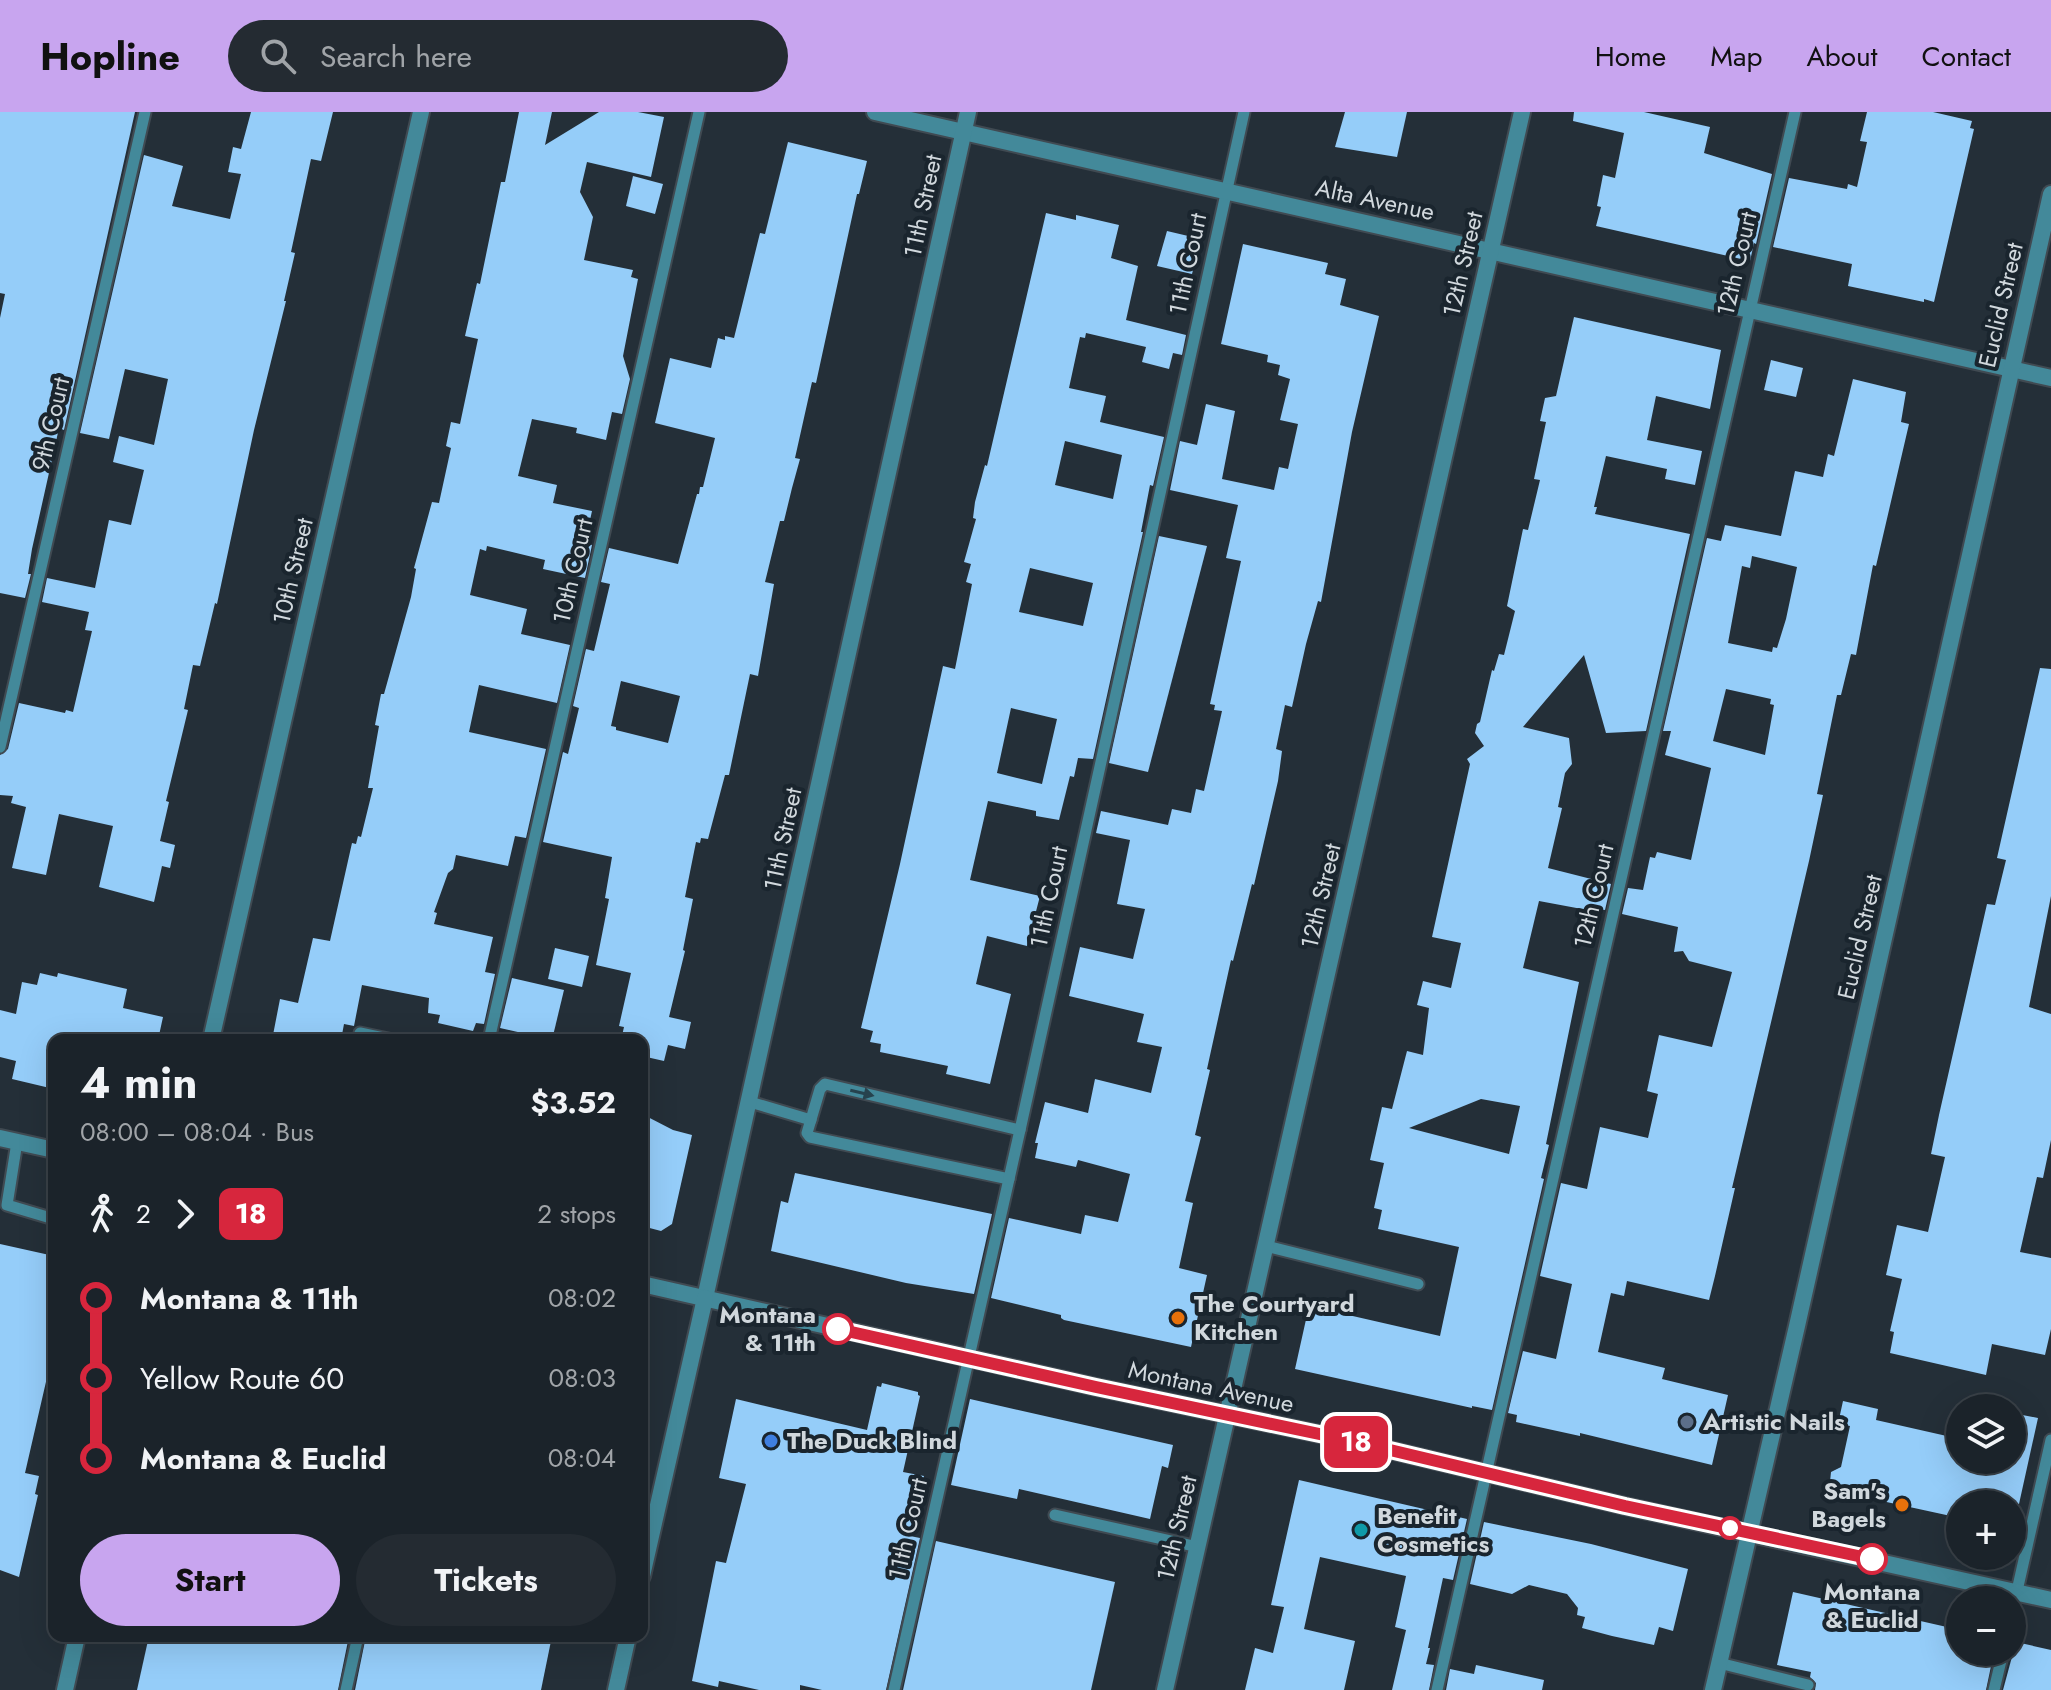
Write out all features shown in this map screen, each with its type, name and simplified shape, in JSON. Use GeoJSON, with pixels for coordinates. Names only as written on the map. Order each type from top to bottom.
{"type":"FeatureCollection","features":[{"type":"Feature","properties":{"kind":"street","name":"10th Street"},"geometry":{"type":"LineString","coordinates":[[212,1034],[421,112]]}},
{"type":"Feature","properties":{"kind":"street","name":"Alta Avenue"},"geometry":{"type":"LineString","coordinates":[[875,112],[2051,378]]}},
{"type":"Feature","properties":{"kind":"street","name":"11th Street"},"geometry":{"type":"LineString","coordinates":[[648,1550],[968,112]]}},
{"type":"Feature","properties":{"kind":"street","name":"12th Street"},"geometry":{"type":"LineString","coordinates":[[1165,1690],[1522,112]]}},
{"type":"Feature","properties":{"kind":"street","name":"Euclid Street"},"geometry":{"type":"LineString","coordinates":[[1713,1690],[2051,194]]}},
{"type":"Feature","properties":{"kind":"street"},"geometry":{"type":"LineString","coordinates":[[0,1138],[48,1149]]}},
{"type":"Feature","properties":{"kind":"street","name":"Montana Avenue"},"geometry":{"type":"LineString","coordinates":[[648,1285],[1986,1586]]}},
{"type":"Feature","properties":{"kind":"street","name":"Montana Avenue"},"geometry":{"type":"LineString","coordinates":[[2026,1595],[2051,1600]]}},
{"type":"Feature","properties":{"kind":"street"},"geometry":{"type":"LineString","coordinates":[[65,1690],[76,1642]]}},
{"type":"Feature","properties":{"kind":"street"},"geometry":{"type":"LineString","coordinates":[[616,1690],[627,1642]]}},
{"type":"Feature","properties":{"kind":"lane","name":"9th Court"},"geometry":{"type":"LineString","coordinates":[[0,747],[145,112]]}},
{"type":"Feature","properties":{"kind":"lane","name":"10th Court"},"geometry":{"type":"LineString","coordinates":[[490,1034],[699,112]]}},
{"type":"Feature","properties":{"kind":"lane","name":"11th Court"},"geometry":{"type":"LineString","coordinates":[[894,1690],[1244,112]]}},
{"type":"Feature","properties":{"kind":"lane","name":"12th Court"},"geometry":{"type":"LineString","coordinates":[[1437,1690],[1795,112]]}},
{"type":"Feature","properties":{"kind":"lane"},"geometry":{"type":"LineString","coordinates":[[360,1033],[365,1034]]}},
{"type":"Feature","properties":{"kind":"lane"},"geometry":{"type":"LineString","coordinates":[[1009,1179],[810,1137],[807,1133],[820,1089],[825,1084],[1020,1130]]}},
{"type":"Feature","properties":{"kind":"lane"},"geometry":{"type":"LineString","coordinates":[[750,1102],[811,1120]]}},
{"type":"Feature","properties":{"kind":"lane"},"geometry":{"type":"LineString","coordinates":[[17,1142],[7,1205],[48,1217]]}},
{"type":"Feature","properties":{"kind":"lane"},"geometry":{"type":"LineString","coordinates":[[1266,1246],[1418,1284]]}},
{"type":"Feature","properties":{"kind":"lane"},"geometry":{"type":"LineString","coordinates":[[2019,1586],[2051,1440]]}},
{"type":"Feature","properties":{"kind":"lane"},"geometry":{"type":"LineString","coordinates":[[1055,1515],[1198,1547]]}},
{"type":"Feature","properties":{"kind":"lane"},"geometry":{"type":"LineString","coordinates":[[346,1690],[357,1642]]}},
{"type":"Feature","properties":{"kind":"lane"},"geometry":{"type":"LineString","coordinates":[[1719,1663],[1808,1685]]}},
{"type":"Feature","properties":{"kind":"lane"},"geometry":{"type":"LineString","coordinates":[[1994,1690],[2000,1666]]}},
{"type":"Feature","properties":{"kind":"building"},"geometry":{"type":"Polygon","coordinates":[[[0,112],[135,112],[64,430],[59,428],[32,549],[28,574],[31,574],[25,598],[0,593],[0,318],[5,294],[0,293],[0,112]]]}},
{"type":"Feature","properties":{"kind":"building"},"geometry":{"type":"Polygon","coordinates":[[[251,112],[333,112],[321,161],[311,159],[291,252],[295,253],[286,301],[254,430],[217,604],[200,666],[193,665],[184,709],[188,710],[166,801],[169,802],[160,841],[175,845],[170,868],[162,866],[154,902],[99,887],[113,826],[59,814],[46,875],[12,868],[26,807],[11,803],[13,796],[0,795],[0,755],[8,749],[19,703],[73,712],[92,631],[85,630],[89,612],[42,602],[47,578],[95,588],[109,520],[131,525],[144,470],[113,462],[119,436],[154,445],[168,379],[125,369],[109,439],[80,433],[144,155],[183,166],[172,206],[230,219],[241,174],[228,172],[233,147],[241,149],[251,112]]]}},
{"type":"Feature","properties":{"kind":"building"},"geometry":{"type":"Polygon","coordinates":[[[519,112],[552,112],[545,145],[599,112],[638,112],[664,117],[651,177],[587,162],[580,192],[593,217],[584,260],[633,270],[631,277],[638,279],[623,356],[630,379],[622,414],[612,412],[606,440],[576,433],[577,428],[532,419],[518,476],[557,485],[553,503],[592,511],[585,543],[592,545],[585,578],[543,569],[545,560],[487,546],[486,551],[480,549],[470,595],[527,609],[521,634],[570,645],[557,703],[479,685],[469,732],[546,749],[526,838],[515,836],[508,866],[456,855],[434,912],[437,913],[434,924],[493,937],[485,972],[495,974],[484,1024],[476,1023],[473,1031],[438,1023],[440,1015],[428,1013],[429,998],[362,985],[354,1026],[344,1024],[342,1034],[273,1034],[280,999],[298,1003],[313,938],[330,941],[352,843],[356,844],[358,836],[361,837],[373,788],[368,788],[379,726],[375,725],[381,694],[384,694],[411,597],[414,568],[432,502],[439,503],[451,448],[446,446],[451,422],[460,424],[478,339],[465,336],[477,283],[480,284],[501,182],[505,182],[519,112]]]}},
{"type":"Feature","properties":{"kind":"building"},"geometry":{"type":"Polygon","coordinates":[[[1345,112],[1407,112],[1397,157],[1335,147],[1345,112]]]}},
{"type":"Feature","properties":{"kind":"building"},"geometry":{"type":"Polygon","coordinates":[[[1574,112],[1644,112],[1710,127],[1704,153],[1772,174],[1750,261],[1596,226],[1603,175],[1615,178],[1624,133],[1573,121],[1574,112]]]}},
{"type":"Feature","properties":{"kind":"building"},"geometry":{"type":"Polygon","coordinates":[[[1867,112],[1933,112],[1972,121],[1970,128],[1974,129],[1934,302],[1848,286],[1852,264],[1773,247],[1789,178],[1847,189],[1848,184],[1857,187],[1867,142],[1860,141],[1867,112]]]}},
{"type":"Feature","properties":{"kind":"building"},"geometry":{"type":"Polygon","coordinates":[[[788,142],[867,161],[816,383],[812,382],[795,458],[800,459],[765,582],[774,584],[758,676],[750,674],[729,775],[725,775],[708,839],[701,838],[700,843],[696,842],[685,897],[693,899],[685,951],[669,1017],[691,1022],[685,1049],[668,1045],[664,1061],[648,1057],[648,1034],[622,1034],[624,1027],[619,1026],[631,973],[596,965],[609,899],[605,898],[612,857],[543,842],[563,752],[568,754],[579,708],[573,706],[586,649],[594,651],[610,584],[601,582],[609,548],[678,564],[697,494],[703,487],[715,438],[655,423],[670,358],[711,368],[718,338],[734,338],[760,233],[765,234],[788,142]],[[621,681],[611,726],[616,730],[668,743],[680,696],[621,681]]]}},
{"type":"Feature","properties":{"kind":"building"},"geometry":{"type":"Polygon","coordinates":[[[633,176],[663,184],[655,214],[626,206],[633,176]]]}},
{"type":"Feature","properties":{"kind":"building"},"geometry":{"type":"Polygon","coordinates":[[[1046,213],[1076,220],[1076,215],[1119,225],[1111,258],[1138,266],[1126,320],[1186,335],[1182,355],[1173,353],[1169,369],[1142,362],[1146,347],[1086,333],[1085,338],[1080,337],[1069,388],[1106,396],[1100,422],[1164,437],[1153,486],[1150,485],[1143,532],[1093,759],[1078,758],[1059,820],[1036,816],[1036,811],[988,801],[970,880],[1040,896],[1027,946],[987,936],[976,984],[1011,994],[990,1084],[946,1074],[948,1066],[880,1052],[881,1044],[870,1042],[873,1031],[861,1028],[943,666],[955,669],[972,584],[966,582],[971,564],[964,562],[976,519],[973,518],[975,502],[987,466],[1046,213]],[[1065,441],[1055,485],[1113,499],[1122,455],[1065,441]],[[1030,568],[1019,612],[1083,626],[1093,583],[1030,568]],[[1011,708],[997,773],[1042,784],[1057,719],[1011,708]]]}},
{"type":"Feature","properties":{"kind":"building"},"geometry":{"type":"Polygon","coordinates":[[[1167,231],[1201,239],[1192,274],[1157,266],[1167,231]]]}},
{"type":"Feature","properties":{"kind":"building"},"geometry":{"type":"Polygon","coordinates":[[[1243,244],[1328,263],[1325,274],[1346,279],[1340,305],[1379,316],[1352,432],[1321,602],[1318,601],[1306,644],[1292,707],[1285,705],[1276,749],[1282,751],[1278,781],[1254,885],[1231,960],[1207,1069],[1210,1070],[1195,1135],[1201,1137],[1185,1201],[1193,1203],[1179,1268],[1207,1275],[1191,1347],[1064,1320],[1061,1315],[991,1298],[1009,1218],[1081,1234],[1085,1215],[1118,1222],[1130,1174],[1078,1160],[1076,1167],[1035,1158],[1038,1143],[1035,1143],[1045,1102],[1088,1113],[1095,1079],[1151,1093],[1162,1047],[1137,1042],[1144,1014],[1069,996],[1080,947],[1133,959],[1145,909],[1117,904],[1130,840],[1096,833],[1101,811],[1168,825],[1172,809],[1191,813],[1196,789],[1204,791],[1222,711],[1214,710],[1215,705],[1210,704],[1241,561],[1226,558],[1238,505],[1170,490],[1180,441],[1197,445],[1206,404],[1235,411],[1222,479],[1274,490],[1279,467],[1288,469],[1298,424],[1280,420],[1290,379],[1278,375],[1280,365],[1267,362],[1268,355],[1221,344],[1243,244]]]}},
{"type":"Feature","properties":{"kind":"building"},"geometry":{"type":"Polygon","coordinates":[[[1574,317],[1721,350],[1710,409],[1656,396],[1647,440],[1702,451],[1695,485],[1665,479],[1667,469],[1606,456],[1594,507],[1597,507],[1595,514],[1690,534],[1646,731],[1606,733],[1584,655],[1523,727],[1569,738],[1572,764],[1565,773],[1558,807],[1562,808],[1548,868],[1611,884],[1605,910],[1599,909],[1598,912],[1539,901],[1523,968],[1579,982],[1546,1144],[1549,1145],[1541,1178],[1544,1179],[1492,1410],[1295,1369],[1309,1306],[1440,1336],[1459,1247],[1378,1229],[1382,1210],[1374,1208],[1384,1163],[1370,1160],[1382,1107],[1392,1109],[1407,1051],[1423,1055],[1429,1008],[1417,1005],[1423,981],[1451,988],[1461,943],[1432,937],[1470,764],[1467,759],[1484,746],[1475,733],[1477,724],[1492,670],[1499,654],[1504,655],[1515,611],[1507,606],[1523,529],[1528,530],[1540,480],[1534,479],[1546,422],[1540,421],[1545,398],[1556,396],[1574,317]],[[1481,1099],[1409,1128],[1509,1154],[1520,1106],[1481,1099]]]}},
{"type":"Feature","properties":{"kind":"building"},"geometry":{"type":"Polygon","coordinates":[[[1771,360],[1803,368],[1796,397],[1764,390],[1771,360]]]}},
{"type":"Feature","properties":{"kind":"building"},"geometry":{"type":"Polygon","coordinates":[[[1853,379],[1906,392],[1901,422],[1909,424],[1876,566],[1873,565],[1856,655],[1851,654],[1841,695],[1837,695],[1817,794],[1823,795],[1709,1300],[1627,1281],[1624,1296],[1611,1293],[1598,1352],[1665,1368],[1662,1379],[1728,1395],[1712,1465],[1580,1433],[1580,1436],[1516,1422],[1517,1415],[1508,1413],[1523,1351],[1556,1359],[1572,1284],[1540,1276],[1561,1183],[1587,1189],[1600,1127],[1648,1138],[1658,1094],[1647,1091],[1659,1035],[1712,1047],[1732,972],[1689,961],[1683,951],[1674,952],[1678,927],[1622,914],[1628,888],[1643,890],[1650,857],[1655,858],[1657,852],[1691,860],[1711,768],[1665,755],[1671,731],[1663,731],[1707,538],[1721,541],[1725,525],[1781,536],[1795,471],[1823,477],[1828,454],[1834,456],[1853,379]],[[1752,556],[1750,568],[1742,566],[1728,643],[1772,652],[1773,647],[1777,648],[1786,619],[1797,567],[1752,556]],[[1726,689],[1713,741],[1765,755],[1774,705],[1770,704],[1771,699],[1726,689]]]}},
{"type":"Feature","properties":{"kind":"building"},"geometry":{"type":"Polygon","coordinates":[[[1159,536],[1207,546],[1148,772],[1109,763],[1159,536]]]}},
{"type":"Feature","properties":{"kind":"building"},"geometry":{"type":"Polygon","coordinates":[[[2040,668],[2051,669],[2051,896],[2029,1007],[2051,1014],[2051,1140],[2043,1178],[2037,1177],[2020,1252],[2051,1258],[2051,1329],[2045,1355],[1992,1344],[1986,1375],[1890,1353],[1894,1332],[1890,1331],[1902,1279],[1886,1275],[1897,1225],[1928,1232],[1945,1157],[1931,1154],[1987,904],[1995,905],[2006,860],[1997,858],[2040,668]]]}},
{"type":"Feature","properties":{"kind":"building"},"geometry":{"type":"Polygon","coordinates":[[[555,948],[589,956],[582,987],[548,979],[555,948]]]}},
{"type":"Feature","properties":{"kind":"building"},"geometry":{"type":"Polygon","coordinates":[[[40,973],[57,977],[58,973],[127,989],[123,1008],[163,1017],[159,1034],[48,1034],[48,1088],[12,1079],[16,1061],[0,1057],[0,1010],[16,1014],[22,982],[37,985],[40,973]]]}},
{"type":"Feature","properties":{"kind":"building"},"geometry":{"type":"Polygon","coordinates":[[[512,978],[564,990],[553,1034],[526,1034],[500,1028],[512,978]]]}},
{"type":"Feature","properties":{"kind":"building"},"geometry":{"type":"Polygon","coordinates":[[[648,1117],[673,1130],[692,1135],[672,1224],[661,1231],[648,1228],[648,1117]]]}},
{"type":"Feature","properties":{"kind":"building"},"geometry":{"type":"Polygon","coordinates":[[[795,1173],[992,1214],[974,1294],[906,1283],[771,1251],[781,1201],[788,1203],[795,1173]]]}},
{"type":"Feature","properties":{"kind":"building"},"geometry":{"type":"Polygon","coordinates":[[[0,1244],[48,1255],[48,1373],[25,1473],[39,1476],[35,1494],[38,1495],[19,1577],[0,1570],[0,1244]]]}},
{"type":"Feature","properties":{"kind":"building"},"geometry":{"type":"Polygon","coordinates":[[[882,1383],[918,1392],[920,1396],[903,1472],[924,1476],[910,1536],[920,1538],[886,1690],[822,1690],[800,1685],[800,1690],[759,1690],[719,1681],[718,1687],[692,1681],[716,1561],[726,1563],[746,1484],[719,1478],[736,1399],[867,1430],[877,1386],[881,1387],[882,1383]]]}},
{"type":"Feature","properties":{"kind":"building"},"geometry":{"type":"Polygon","coordinates":[[[970,1399],[1173,1445],[1168,1468],[1162,1466],[1150,1519],[1019,1489],[1017,1499],[951,1485],[970,1399]]]}},
{"type":"Feature","properties":{"kind":"building"},"geometry":{"type":"Polygon","coordinates":[[[1843,1401],[1878,1409],[1876,1420],[1946,1436],[1946,1474],[2026,1474],[2022,1490],[1946,1490],[1946,1515],[1836,1491],[1830,1482],[1831,1472],[1841,1467],[1850,1426],[1838,1424],[1843,1401]]]}},
{"type":"Feature","properties":{"kind":"building"},"geometry":{"type":"Polygon","coordinates":[[[2026,1416],[2038,1418],[2026,1472],[2026,1416]]]}},
{"type":"Feature","properties":{"kind":"building"},"geometry":{"type":"Polygon","coordinates":[[[1299,1480],[1467,1519],[1453,1580],[1443,1578],[1426,1664],[1434,1665],[1429,1690],[1392,1690],[1406,1630],[1395,1627],[1406,1576],[1320,1557],[1304,1629],[1355,1641],[1344,1690],[1245,1690],[1255,1648],[1273,1653],[1284,1607],[1271,1605],[1299,1480]]]}},
{"type":"Feature","properties":{"kind":"building"},"geometry":{"type":"Polygon","coordinates":[[[1484,1522],[1591,1544],[1688,1569],[1673,1631],[1659,1627],[1654,1645],[1612,1636],[1582,1628],[1585,1617],[1577,1615],[1578,1608],[1567,1594],[1529,1585],[1512,1594],[1470,1584],[1484,1522]]]}},
{"type":"Feature","properties":{"kind":"building"},"geometry":{"type":"Polygon","coordinates":[[[936,1541],[1115,1582],[1091,1690],[903,1690],[936,1541]]]}},
{"type":"Feature","properties":{"kind":"building"},"geometry":{"type":"Polygon","coordinates":[[[1793,1592],[1946,1627],[1946,1666],[1991,1666],[1986,1690],[1815,1690],[1816,1683],[1810,1677],[1811,1672],[1777,1665],[1793,1592]]]}},
{"type":"Feature","properties":{"kind":"building"},"geometry":{"type":"Polygon","coordinates":[[[148,1642],[348,1642],[338,1690],[137,1690],[148,1642]]]}},
{"type":"Feature","properties":{"kind":"building"},"geometry":{"type":"Polygon","coordinates":[[[365,1642],[551,1642],[541,1690],[355,1690],[365,1642]]]}},
{"type":"Feature","properties":{"kind":"building"},"geometry":{"type":"Polygon","coordinates":[[[2026,1644],[2051,1650],[2051,1690],[2003,1690],[2010,1666],[2026,1666],[2026,1644]]]}},
{"type":"Feature","properties":{"kind":"building"},"geometry":{"type":"Polygon","coordinates":[[[1476,1665],[1544,1680],[1542,1690],[1446,1690],[1450,1669],[1474,1674],[1476,1665]]]}},
{"type":"Feature","properties":{"kind":"bus line","name":"18"},"geometry":{"type":"LineString","coordinates":[[838,1329],[1872,1559]]}},
{"type":"Feature","properties":{"kind":"place","name":"The Courtyard Kitchen"},"geometry":{"type":"Point","coordinates":[1178,1318]}},
{"type":"Feature","properties":{"kind":"place","name":"Montana & 11th"},"geometry":{"type":"Point","coordinates":[838,1329]}},
{"type":"Feature","properties":{"kind":"place","name":"Artistic Nails"},"geometry":{"type":"Point","coordinates":[1687,1422]}},
{"type":"Feature","properties":{"kind":"place","name":"The Duck Blind"},"geometry":{"type":"Point","coordinates":[771,1441]}},
{"type":"Feature","properties":{"kind":"place","name":"Sam's Bagels"},"geometry":{"type":"Point","coordinates":[1902,1505]}},
{"type":"Feature","properties":{"kind":"place","name":"Benefit Cosmetics"},"geometry":{"type":"Point","coordinates":[1361,1530]}},
{"type":"Feature","properties":{"kind":"place","name":"Montana & Euclid"},"geometry":{"type":"Point","coordinates":[1872,1559]}}]}
